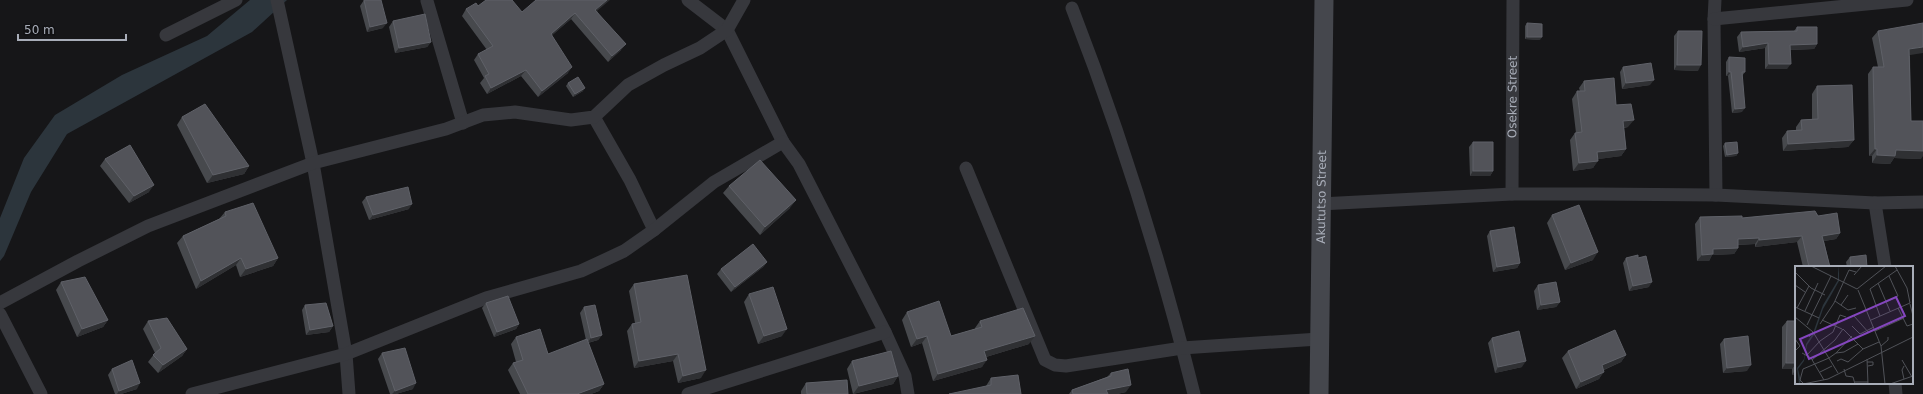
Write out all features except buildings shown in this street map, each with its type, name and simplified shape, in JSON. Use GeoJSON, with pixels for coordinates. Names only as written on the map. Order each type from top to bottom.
{"type":"FeatureCollection","features":[{"type":"Feature","properties":{"kind":"street"},"geometry":{"type":"LineString","coordinates":[[166,35],[236,0]]}},
{"type":"Feature","properties":{"kind":"street"},"geometry":{"type":"LineString","coordinates":[[688,0],[727,30],[783,142],[798,164],[885,332],[904,376],[908,394]]}},
{"type":"Feature","properties":{"kind":"street"},"geometry":{"type":"LineString","coordinates":[[0,303],[78,261],[148,226],[313,163],[446,129],[484,115],[515,112],[570,120],[594,117],[628,85],[664,65],[700,48],[727,30],[744,0]]}},
{"type":"Feature","properties":{"kind":"street","name":"Akututso Street"},"geometry":{"type":"LineString","coordinates":[[1319,394],[1320,204],[1324,0]]}},
{"type":"Feature","properties":{"kind":"street","name":"Osekre Street"},"geometry":{"type":"LineString","coordinates":[[1512,194],[1513,0]]}},
{"type":"Feature","properties":{"kind":"street"},"geometry":{"type":"LineString","coordinates":[[1716,0],[1714,19],[1716,195]]}},
{"type":"Feature","properties":{"kind":"street"},"geometry":{"type":"LineString","coordinates":[[1714,19],[1907,0]]}},
{"type":"Feature","properties":{"kind":"street"},"geometry":{"type":"LineString","coordinates":[[427,1],[463,123]]}},
{"type":"Feature","properties":{"kind":"street"},"geometry":{"type":"LineString","coordinates":[[278,3],[290,64],[313,163],[346,354],[349,394]]}},
{"type":"Feature","properties":{"kind":"street"},"geometry":{"type":"LineString","coordinates":[[1072,8],[1100,78],[1132,174],[1194,394]]}},
{"type":"Feature","properties":{"kind":"street"},"geometry":{"type":"LineString","coordinates":[[594,117],[630,180],[654,230]]}},
{"type":"Feature","properties":{"kind":"street"},"geometry":{"type":"LineString","coordinates":[[192,394],[346,354],[486,298],[581,271],[624,250],[654,230],[714,182],[783,142]]}},
{"type":"Feature","properties":{"kind":"street"},"geometry":{"type":"LineString","coordinates":[[966,168],[1045,360],[1055,365],[1066,366],[1182,348],[1319,339]]}},
{"type":"Feature","properties":{"kind":"street"},"geometry":{"type":"LineString","coordinates":[[1320,204],[1512,194],[1716,195],[1875,203],[1923,202]]}},
{"type":"Feature","properties":{"kind":"street"},"geometry":{"type":"LineString","coordinates":[[1875,203],[1885,266]]}},
{"type":"Feature","properties":{"kind":"street"},"geometry":{"type":"LineString","coordinates":[[0,314],[41,394]]}},
{"type":"Feature","properties":{"kind":"street"},"geometry":{"type":"LineString","coordinates":[[688,394],[885,332]]}},
{"type":"Feature","properties":{"kind":"street"},"geometry":{"type":"LineString","coordinates":[[1895,384],[1896,394]]}},
{"type":"Feature","properties":{"kind":"shaded area"},"geometry":{"type":"Polygon","coordinates":[[[250,0],[287,0],[252,32],[67,134],[31,192],[4,256],[0,261],[0,218],[24,158],[55,115],[122,75],[207,36],[250,0]]]}}]}
